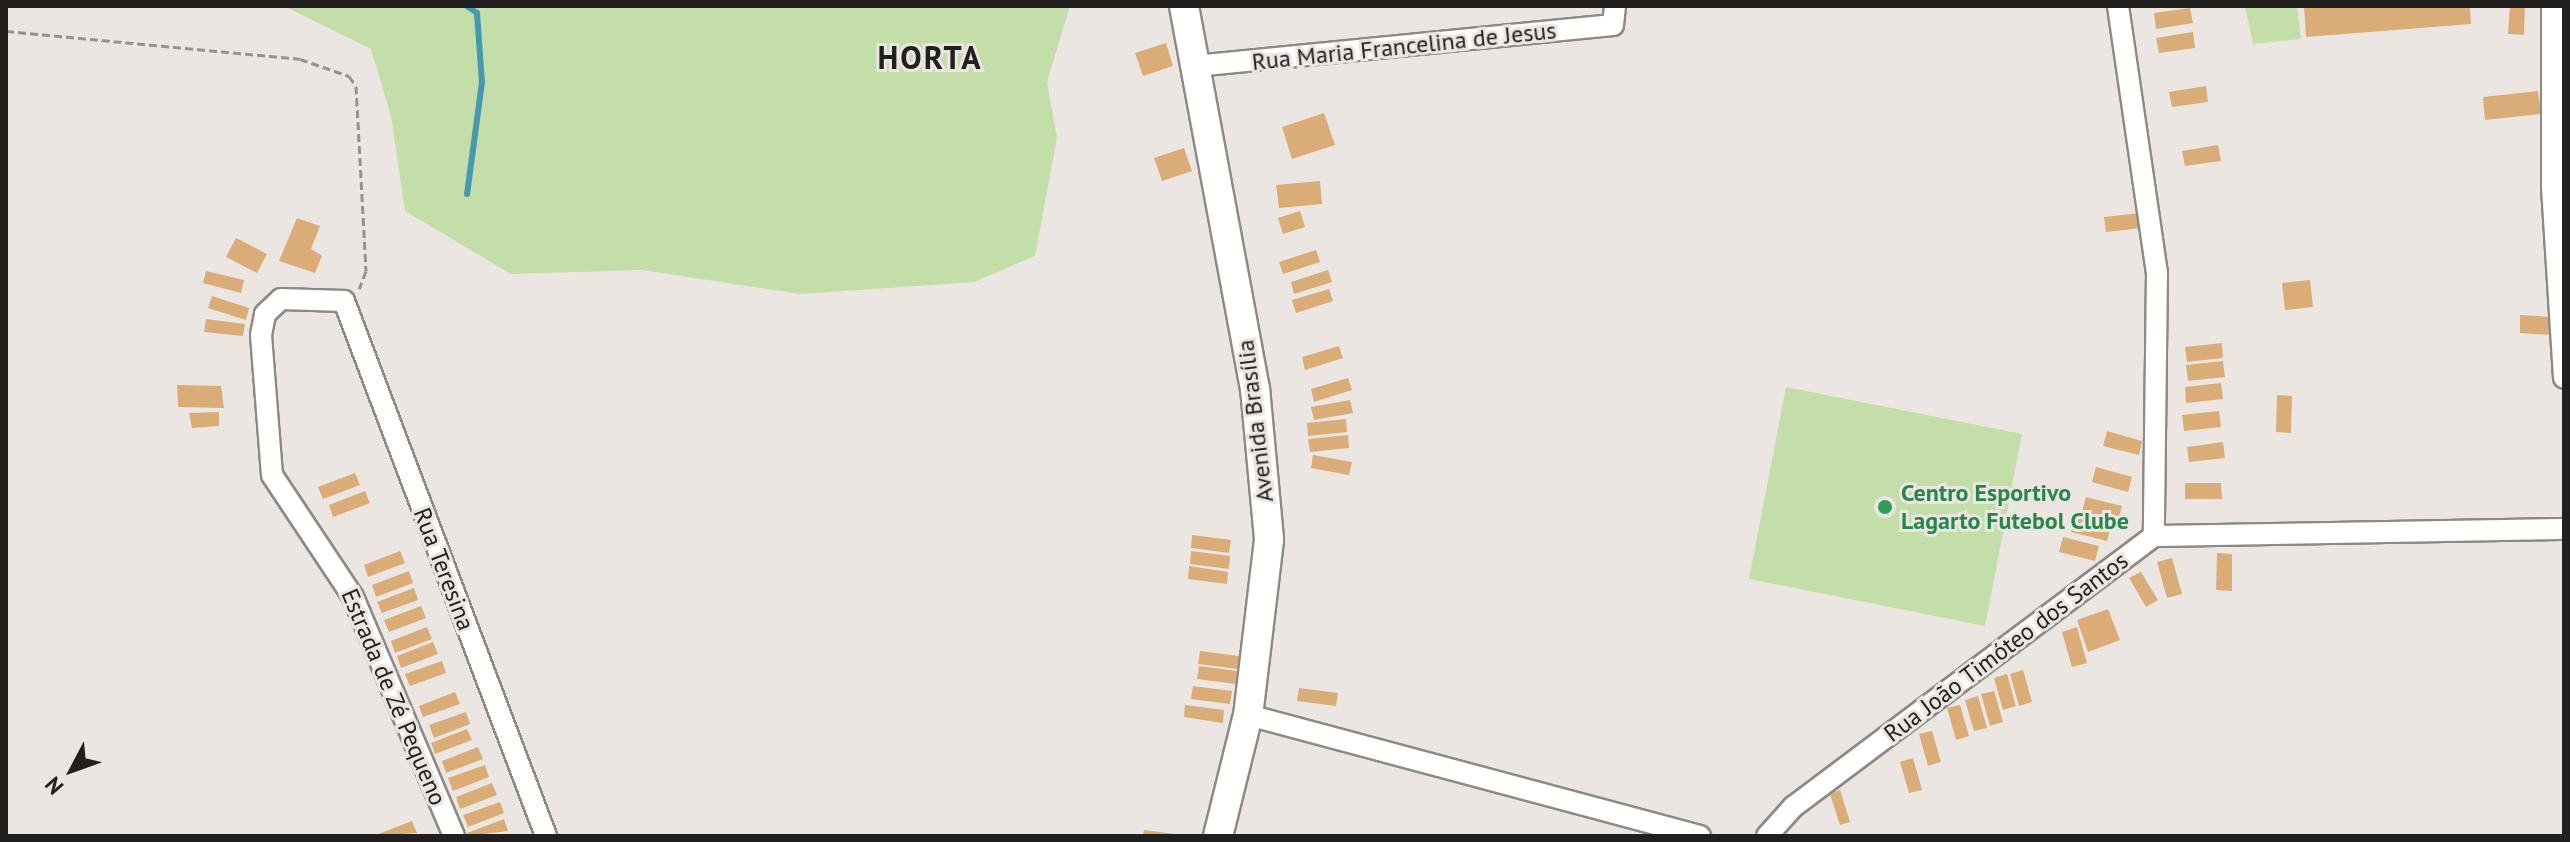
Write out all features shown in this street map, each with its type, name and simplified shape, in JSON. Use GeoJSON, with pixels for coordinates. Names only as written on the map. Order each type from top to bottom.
{"type":"FeatureCollection","features":[{"type":"Feature","properties":{"kind":"main road","name":"Avenida Brasília"},"geometry":{"type":"LineString","coordinates":[[1184,6],[1255,388],[1269,540],[1248,715],[1218,836]]}},
{"type":"Feature","properties":{"kind":"street"},"geometry":{"type":"LineString","coordinates":[[2118,6],[2157,272],[2154,536]]}},
{"type":"Feature","properties":{"kind":"street"},"geometry":{"type":"LineString","coordinates":[[2552,6],[2552,187],[2564,378]]}},
{"type":"Feature","properties":{"kind":"street","name":"Rua Maria Francelina de Jesus"},"geometry":{"type":"LineString","coordinates":[[1195,66],[1614,16]]}},
{"type":"Feature","properties":{"kind":"street","name":"Estrada de Zé Pequeno"},"geometry":{"type":"LineString","coordinates":[[344,301],[291,297],[265,314],[261,353],[272,475],[353,597],[454,836]]}},
{"type":"Feature","properties":{"kind":"street","name":"Rua Teresina"},"geometry":{"type":"LineString","coordinates":[[344,301],[546,836]]}},
{"type":"Feature","properties":{"kind":"street","name":"Rua João Timóteo dos Santos"},"geometry":{"type":"LineString","coordinates":[[1767,836],[1793,807],[2154,536],[2564,529]]}},
{"type":"Feature","properties":{"kind":"street"},"geometry":{"type":"LineString","coordinates":[[1248,715],[1700,836]]}},
{"type":"Feature","properties":{"kind":"path"},"geometry":{"type":"LineString","coordinates":[[6,31],[300,59],[354,80],[366,271],[344,301]]}},
{"type":"Feature","properties":{"kind":"green space"},"geometry":{"type":"Polygon","coordinates":[[[284,6],[1070,6],[1047,82],[1057,138],[1035,256],[974,282],[800,294],[642,270],[511,274],[405,211],[391,116],[371,49],[284,6]]]}},
{"type":"Feature","properties":{"kind":"green space"},"geometry":{"type":"Polygon","coordinates":[[[2245,6],[2297,6],[2301,39],[2253,44],[2245,6]]]}},
{"type":"Feature","properties":{"kind":"green space","name":"Centro Esportivo Lagarto Futebol Clube"},"geometry":{"type":"Polygon","coordinates":[[[1786,387],[2022,434],[1985,626],[1749,579],[1786,387]]]}},
{"type":"Feature","properties":{"kind":"building"},"geometry":{"type":"Polygon","coordinates":[[[2304,6],[2470,6],[2471,24],[2306,37],[2304,6]]]}},
{"type":"Feature","properties":{"kind":"building"},"geometry":{"type":"Polygon","coordinates":[[[2510,6],[2525,6],[2524,35],[2508,34],[2510,6]]]}},
{"type":"Feature","properties":{"kind":"building"},"geometry":{"type":"Polygon","coordinates":[[[2190,8],[2193,23],[2156,29],[2154,13],[2190,8]]]}},
{"type":"Feature","properties":{"kind":"building"},"geometry":{"type":"Polygon","coordinates":[[[2193,32],[2195,48],[2159,53],[2156,38],[2193,32]]]}},
{"type":"Feature","properties":{"kind":"building"},"geometry":{"type":"Polygon","coordinates":[[[1166,43],[1173,66],[1143,76],[1135,53],[1166,43]]]}},
{"type":"Feature","properties":{"kind":"building"},"geometry":{"type":"Polygon","coordinates":[[[2206,86],[2208,102],[2172,107],[2169,92],[2206,86]]]}},
{"type":"Feature","properties":{"kind":"building"},"geometry":{"type":"Polygon","coordinates":[[[2538,91],[2541,114],[2485,120],[2483,97],[2538,91]]]}},
{"type":"Feature","properties":{"kind":"building"},"geometry":{"type":"Polygon","coordinates":[[[1324,113],[1335,145],[1292,159],[1282,127],[1324,113]]]}},
{"type":"Feature","properties":{"kind":"building"},"geometry":{"type":"Polygon","coordinates":[[[2218,145],[2221,161],[2185,166],[2182,151],[2218,145]]]}},
{"type":"Feature","properties":{"kind":"building"},"geometry":{"type":"Polygon","coordinates":[[[1184,148],[1192,171],[1162,181],[1154,158],[1184,148]]]}},
{"type":"Feature","properties":{"kind":"building"},"geometry":{"type":"Polygon","coordinates":[[[1320,181],[1322,204],[1279,208],[1276,185],[1320,181]]]}},
{"type":"Feature","properties":{"kind":"building"},"geometry":{"type":"Polygon","coordinates":[[[1300,211],[1305,227],[1283,234],[1278,218],[1300,211]]]}},
{"type":"Feature","properties":{"kind":"building"},"geometry":{"type":"Polygon","coordinates":[[[2140,213],[2142,228],[2106,232],[2104,217],[2140,213]]]}},
{"type":"Feature","properties":{"kind":"building"},"geometry":{"type":"Polygon","coordinates":[[[297,218],[320,226],[311,249],[322,256],[315,273],[279,261],[297,218]]]}},
{"type":"Feature","properties":{"kind":"building"},"geometry":{"type":"Polygon","coordinates":[[[236,238],[267,254],[257,273],[226,257],[236,238]]]}},
{"type":"Feature","properties":{"kind":"building"},"geometry":{"type":"Polygon","coordinates":[[[1316,250],[1320,262],[1283,274],[1279,262],[1316,250]]]}},
{"type":"Feature","properties":{"kind":"building"},"geometry":{"type":"Polygon","coordinates":[[[1328,270],[1332,282],[1294,294],[1291,282],[1328,270]]]}},
{"type":"Feature","properties":{"kind":"building"},"geometry":{"type":"Polygon","coordinates":[[[206,271],[244,280],[241,293],[203,283],[206,271]]]}},
{"type":"Feature","properties":{"kind":"building"},"geometry":{"type":"Polygon","coordinates":[[[2310,280],[2313,307],[2285,310],[2282,283],[2310,280]]]}},
{"type":"Feature","properties":{"kind":"building"},"geometry":{"type":"Polygon","coordinates":[[[1329,289],[1333,301],[1296,313],[1292,300],[1329,289]]]}},
{"type":"Feature","properties":{"kind":"building"},"geometry":{"type":"Polygon","coordinates":[[[212,296],[249,308],[246,320],[208,308],[212,296]]]}},
{"type":"Feature","properties":{"kind":"building"},"geometry":{"type":"Polygon","coordinates":[[[2520,315],[2553,317],[2552,335],[2520,333],[2520,315]]]}},
{"type":"Feature","properties":{"kind":"building"},"geometry":{"type":"Polygon","coordinates":[[[206,319],[245,324],[243,336],[204,332],[206,319]]]}},
{"type":"Feature","properties":{"kind":"building"},"geometry":{"type":"Polygon","coordinates":[[[2222,343],[2223,358],[2187,362],[2185,347],[2222,343]]]}},
{"type":"Feature","properties":{"kind":"building"},"geometry":{"type":"Polygon","coordinates":[[[1339,346],[1343,358],[1305,370],[1302,357],[1339,346]]]}},
{"type":"Feature","properties":{"kind":"building"},"geometry":{"type":"Polygon","coordinates":[[[2223,361],[2225,377],[2188,381],[2186,365],[2223,361]]]}},
{"type":"Feature","properties":{"kind":"building"},"geometry":{"type":"Polygon","coordinates":[[[1348,378],[1352,390],[1314,402],[1311,389],[1348,378]]]}},
{"type":"Feature","properties":{"kind":"building"},"geometry":{"type":"Polygon","coordinates":[[[2221,383],[2223,399],[2186,403],[2185,387],[2221,383]]]}},
{"type":"Feature","properties":{"kind":"building"},"geometry":{"type":"Polygon","coordinates":[[[177,385],[221,386],[224,408],[178,407],[177,385]]]}},
{"type":"Feature","properties":{"kind":"building"},"geometry":{"type":"Polygon","coordinates":[[[2277,395],[2292,396],[2291,433],[2276,432],[2277,395]]]}},
{"type":"Feature","properties":{"kind":"building"},"geometry":{"type":"Polygon","coordinates":[[[1350,400],[1353,413],[1314,420],[1311,407],[1350,400]]]}},
{"type":"Feature","properties":{"kind":"building"},"geometry":{"type":"Polygon","coordinates":[[[2219,411],[2221,427],[2184,431],[2182,415],[2219,411]]]}},
{"type":"Feature","properties":{"kind":"building"},"geometry":{"type":"Polygon","coordinates":[[[219,412],[219,426],[192,428],[189,413],[219,412]]]}},
{"type":"Feature","properties":{"kind":"building"},"geometry":{"type":"Polygon","coordinates":[[[1346,419],[1347,432],[1308,436],[1307,423],[1346,419]]]}},
{"type":"Feature","properties":{"kind":"building"},"geometry":{"type":"Polygon","coordinates":[[[2107,431],[2142,441],[2139,455],[2103,446],[2107,431]]]}},
{"type":"Feature","properties":{"kind":"building"},"geometry":{"type":"Polygon","coordinates":[[[1348,435],[1349,448],[1310,452],[1308,439],[1348,435]]]}},
{"type":"Feature","properties":{"kind":"building"},"geometry":{"type":"Polygon","coordinates":[[[2223,442],[2225,458],[2189,462],[2187,447],[2223,442]]]}},
{"type":"Feature","properties":{"kind":"building"},"geometry":{"type":"Polygon","coordinates":[[[1313,455],[1352,462],[1349,475],[1311,468],[1313,455]]]}},
{"type":"Feature","properties":{"kind":"building"},"geometry":{"type":"Polygon","coordinates":[[[2096,467],[2132,477],[2128,492],[2092,482],[2096,467]]]}},
{"type":"Feature","properties":{"kind":"building"},"geometry":{"type":"Polygon","coordinates":[[[355,473],[360,485],[323,499],[318,487],[355,473]]]}},
{"type":"Feature","properties":{"kind":"building"},"geometry":{"type":"Polygon","coordinates":[[[2185,483],[2221,483],[2222,499],[2185,499],[2185,483]]]}},
{"type":"Feature","properties":{"kind":"building"},"geometry":{"type":"Polygon","coordinates":[[[365,491],[370,503],[333,517],[329,505],[365,491]]]}},
{"type":"Feature","properties":{"kind":"building"},"geometry":{"type":"Polygon","coordinates":[[[2086,497],[2122,506],[2118,522],[2082,512],[2086,497]]]}},
{"type":"Feature","properties":{"kind":"building"},"geometry":{"type":"Polygon","coordinates":[[[2075,517],[2111,526],[2107,541],[2071,532],[2075,517]]]}},
{"type":"Feature","properties":{"kind":"building"},"geometry":{"type":"Polygon","coordinates":[[[1192,535],[1231,540],[1229,553],[1191,548],[1192,535]]]}},
{"type":"Feature","properties":{"kind":"building"},"geometry":{"type":"Polygon","coordinates":[[[2063,537],[2099,546],[2095,561],[2059,552],[2063,537]]]}},
{"type":"Feature","properties":{"kind":"building"},"geometry":{"type":"Polygon","coordinates":[[[400,551],[405,563],[368,577],[364,565],[400,551]]]}},
{"type":"Feature","properties":{"kind":"building"},"geometry":{"type":"Polygon","coordinates":[[[1191,551],[1230,556],[1229,569],[1190,564],[1191,551]]]}},
{"type":"Feature","properties":{"kind":"building"},"geometry":{"type":"Polygon","coordinates":[[[2217,553],[2232,554],[2232,591],[2216,590],[2217,553]]]}},
{"type":"Feature","properties":{"kind":"building"},"geometry":{"type":"Polygon","coordinates":[[[2172,558],[2182,594],[2167,598],[2157,562],[2172,558]]]}},
{"type":"Feature","properties":{"kind":"building"},"geometry":{"type":"Polygon","coordinates":[[[1189,566],[1228,572],[1227,584],[1188,579],[1189,566]]]}},
{"type":"Feature","properties":{"kind":"building"},"geometry":{"type":"Polygon","coordinates":[[[409,571],[413,583],[376,597],[372,585],[409,571]]]}},
{"type":"Feature","properties":{"kind":"building"},"geometry":{"type":"Polygon","coordinates":[[[2141,572],[2158,600],[2146,607],[2129,578],[2141,572]]]}},
{"type":"Feature","properties":{"kind":"building"},"geometry":{"type":"Polygon","coordinates":[[[414,588],[418,600],[382,613],[377,602],[414,588]]]}},
{"type":"Feature","properties":{"kind":"building"},"geometry":{"type":"Polygon","coordinates":[[[421,606],[426,618],[389,632],[384,620],[421,606]]]}},
{"type":"Feature","properties":{"kind":"building"},"geometry":{"type":"Polygon","coordinates":[[[2108,609],[2120,640],[2088,652],[2077,620],[2108,609]]]}},
{"type":"Feature","properties":{"kind":"building"},"geometry":{"type":"Polygon","coordinates":[[[427,627],[432,639],[395,653],[391,641],[427,627]]]}},
{"type":"Feature","properties":{"kind":"building"},"geometry":{"type":"Polygon","coordinates":[[[2077,627],[2087,663],[2072,667],[2062,632],[2077,627]]]}},
{"type":"Feature","properties":{"kind":"building"},"geometry":{"type":"Polygon","coordinates":[[[433,642],[438,654],[401,668],[397,656],[433,642]]]}},
{"type":"Feature","properties":{"kind":"building"},"geometry":{"type":"Polygon","coordinates":[[[1200,651],[1239,656],[1238,669],[1198,664],[1200,651]]]}},
{"type":"Feature","properties":{"kind":"building"},"geometry":{"type":"Polygon","coordinates":[[[442,661],[446,673],[410,686],[405,674],[442,661]]]}},
{"type":"Feature","properties":{"kind":"building"},"geometry":{"type":"Polygon","coordinates":[[[1199,666],[1237,671],[1236,684],[1197,679],[1199,666]]]}},
{"type":"Feature","properties":{"kind":"building"},"geometry":{"type":"Polygon","coordinates":[[[2023,670],[2032,702],[2019,706],[2010,674],[2023,670]]]}},
{"type":"Feature","properties":{"kind":"building"},"geometry":{"type":"Polygon","coordinates":[[[2007,674],[2016,706],[2003,710],[1994,678],[2007,674]]]}},
{"type":"Feature","properties":{"kind":"building"},"geometry":{"type":"Polygon","coordinates":[[[1193,686],[1232,691],[1230,704],[1191,699],[1193,686]]]}},
{"type":"Feature","properties":{"kind":"building"},"geometry":{"type":"Polygon","coordinates":[[[1299,688],[1338,693],[1336,706],[1297,701],[1299,688]]]}},
{"type":"Feature","properties":{"kind":"building"},"geometry":{"type":"Polygon","coordinates":[[[1994,691],[2003,722],[1990,726],[1981,694],[1994,691]]]}},
{"type":"Feature","properties":{"kind":"building"},"geometry":{"type":"Polygon","coordinates":[[[455,692],[460,704],[423,717],[419,706],[455,692]]]}},
{"type":"Feature","properties":{"kind":"building"},"geometry":{"type":"Polygon","coordinates":[[[1978,696],[1987,728],[1974,731],[1965,700],[1978,696]]]}},
{"type":"Feature","properties":{"kind":"building"},"geometry":{"type":"Polygon","coordinates":[[[1185,705],[1224,710],[1223,723],[1184,717],[1185,705]]]}},
{"type":"Feature","properties":{"kind":"building"},"geometry":{"type":"Polygon","coordinates":[[[1960,705],[1969,736],[1956,740],[1947,708],[1960,705]]]}},
{"type":"Feature","properties":{"kind":"building"},"geometry":{"type":"Polygon","coordinates":[[[466,712],[470,724],[434,738],[429,725],[466,712]]]}},
{"type":"Feature","properties":{"kind":"building"},"geometry":{"type":"Polygon","coordinates":[[[467,729],[472,740],[435,754],[431,743],[467,729]]]}},
{"type":"Feature","properties":{"kind":"building"},"geometry":{"type":"Polygon","coordinates":[[[1932,731],[1941,762],[1928,766],[1919,734],[1932,731]]]}},
{"type":"Feature","properties":{"kind":"building"},"geometry":{"type":"Polygon","coordinates":[[[478,747],[483,759],[446,773],[442,761],[478,747]]]}},
{"type":"Feature","properties":{"kind":"building"},"geometry":{"type":"Polygon","coordinates":[[[1913,758],[1922,790],[1909,793],[1900,762],[1913,758]]]}},
{"type":"Feature","properties":{"kind":"building"},"geometry":{"type":"Polygon","coordinates":[[[485,765],[489,777],[453,791],[448,778],[485,765]]]}},
{"type":"Feature","properties":{"kind":"building"},"geometry":{"type":"Polygon","coordinates":[[[492,783],[497,795],[460,809],[456,797],[492,783]]]}},
{"type":"Feature","properties":{"kind":"building"},"geometry":{"type":"Polygon","coordinates":[[[1840,790],[1850,822],[1840,825],[1830,794],[1840,790]]]}},
{"type":"Feature","properties":{"kind":"building"},"geometry":{"type":"Polygon","coordinates":[[[500,802],[504,813],[468,827],[463,815],[500,802]]]}},
{"type":"Feature","properties":{"kind":"building"},"geometry":{"type":"Polygon","coordinates":[[[504,819],[508,831],[468,836],[467,833],[504,819]]]}},
{"type":"Feature","properties":{"kind":"building"},"geometry":{"type":"Polygon","coordinates":[[[412,821],[417,833],[373,836],[412,821]]]}},
{"type":"Feature","properties":{"kind":"building"},"geometry":{"type":"Polygon","coordinates":[[[1144,830],[1175,834],[1175,836],[1143,836],[1144,830]]]}},
{"type":"Feature","properties":{"kind":"waterway"},"geometry":{"type":"LineString","coordinates":[[467,6],[477,13],[482,82],[467,194]]}},
{"type":"Feature","properties":{"kind":"place","name":"Centro Esportivo Lagarto Futebol Clube"},"geometry":{"type":"Point","coordinates":[1885,507]}},
{"type":"Feature","properties":{"kind":"district","name":"HORTA"},"geometry":{"type":"Point","coordinates":[930,57]}}]}
